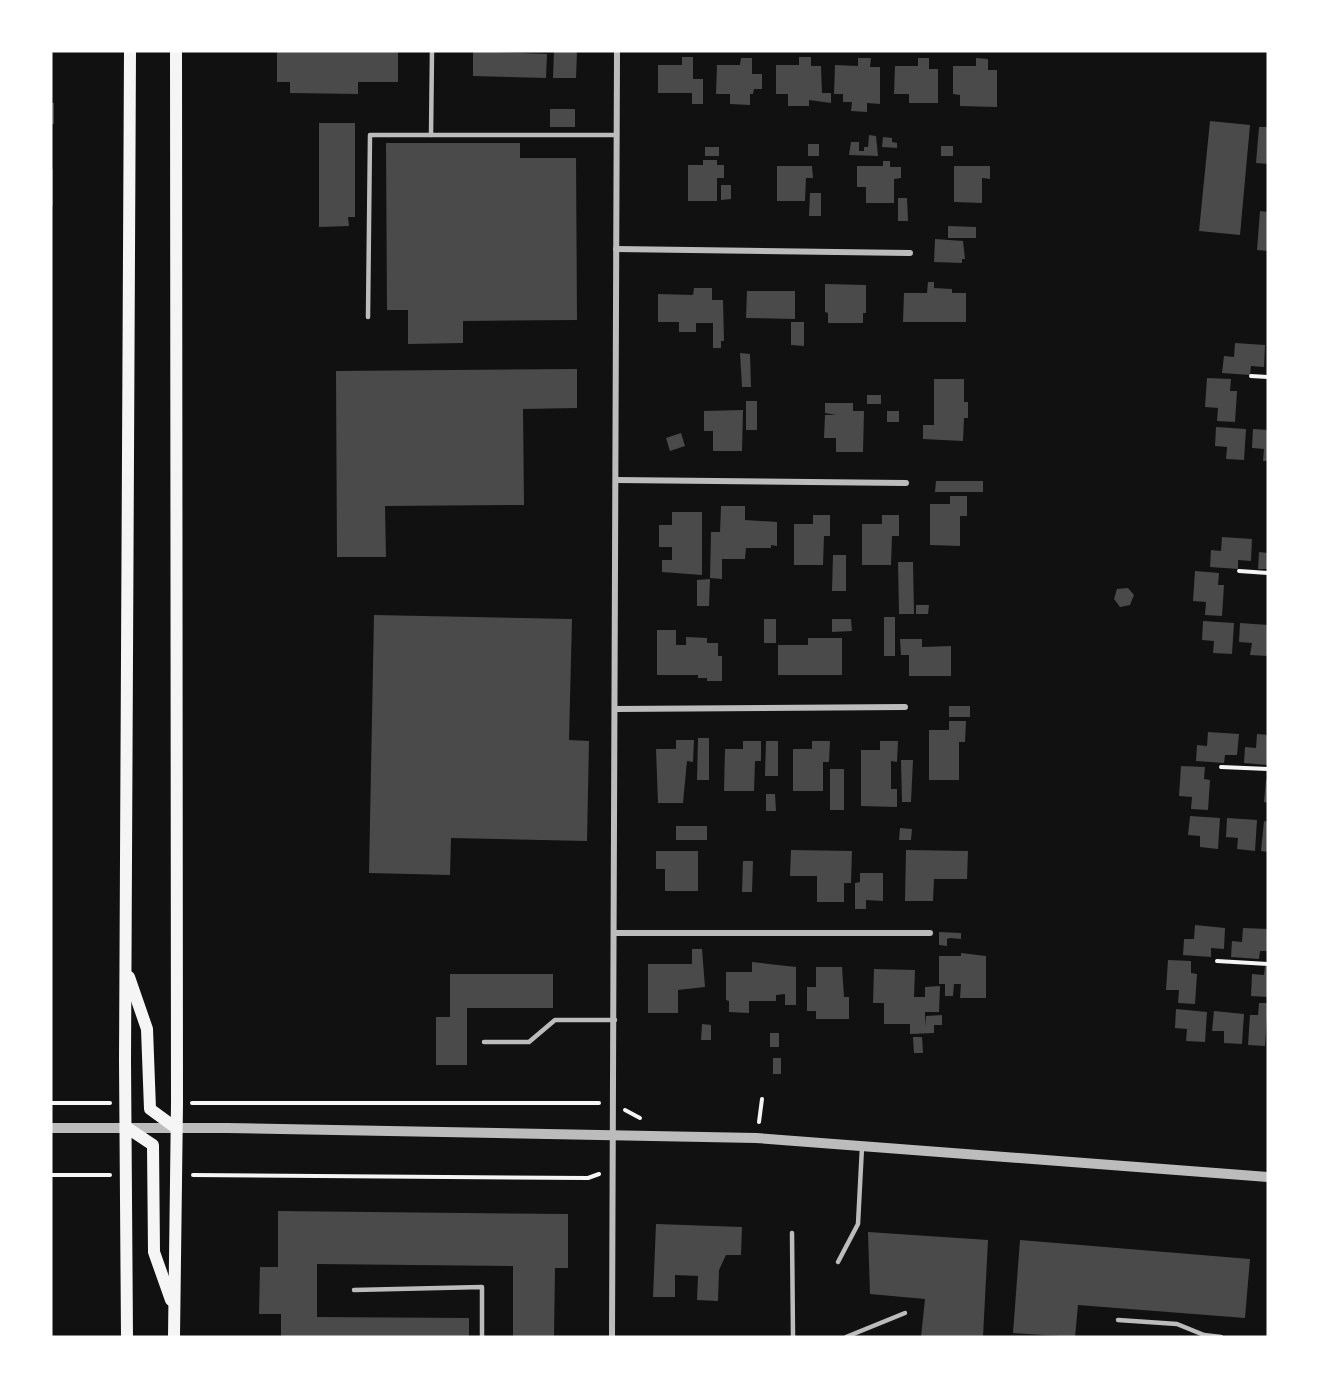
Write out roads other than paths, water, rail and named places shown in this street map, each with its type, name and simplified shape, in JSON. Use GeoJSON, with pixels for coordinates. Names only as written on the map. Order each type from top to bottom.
{"type":"FeatureCollection","features":[{"type":"Feature","properties":{"kind":"main road"},"geometry":{"type":"LineString","coordinates":[[127,1337],[126,969],[130,51]]}},
{"type":"Feature","properties":{"kind":"main road"},"geometry":{"type":"LineString","coordinates":[[174,1337],[177,1103],[176,51]]}},
{"type":"Feature","properties":{"kind":"main road"},"geometry":{"type":"LineString","coordinates":[[126,969],[147,1029],[150,1109],[176,1128]]}},
{"type":"Feature","properties":{"kind":"main road"},"geometry":{"type":"LineString","coordinates":[[126,1127],[153,1146],[154,1252],[174,1306]]}},
{"type":"Feature","properties":{"kind":"street"},"geometry":{"type":"LineString","coordinates":[[612,1337],[617,51]]}},
{"type":"Feature","properties":{"kind":"street"},"geometry":{"type":"LineString","coordinates":[[616,249],[910,253]]}},
{"type":"Feature","properties":{"kind":"street"},"geometry":{"type":"LineString","coordinates":[[616,480],[906,483]]}},
{"type":"Feature","properties":{"kind":"street"},"geometry":{"type":"LineString","coordinates":[[615,709],[905,707]]}},
{"type":"Feature","properties":{"kind":"street"},"geometry":{"type":"LineString","coordinates":[[615,933],[930,933]]}},
{"type":"Feature","properties":{"kind":"street"},"geometry":{"type":"LineString","coordinates":[[51,1128],[126,1127],[756,1138],[862,1144],[1268,1177]]}},
{"type":"Feature","properties":{"kind":"lane"},"geometry":{"type":"LineString","coordinates":[[431,135],[432,51]]}},
{"type":"Feature","properties":{"kind":"lane"},"geometry":{"type":"LineString","coordinates":[[368,317],[370,135],[617,135]]}},
{"type":"Feature","properties":{"kind":"lane"},"geometry":{"type":"LineString","coordinates":[[484,1042],[529,1042],[555,1020],[615,1020]]}},
{"type":"Feature","properties":{"kind":"lane"},"geometry":{"type":"LineString","coordinates":[[838,1262],[858,1224],[862,1144]]}},
{"type":"Feature","properties":{"kind":"lane"},"geometry":{"type":"LineString","coordinates":[[792,1233],[794,1337]]}},
{"type":"Feature","properties":{"kind":"lane"},"geometry":{"type":"LineString","coordinates":[[354,1290],[482,1287],[482,1337]]}},
{"type":"Feature","properties":{"kind":"lane"},"geometry":{"type":"LineString","coordinates":[[846,1337],[905,1313]]}},
{"type":"Feature","properties":{"kind":"lane"},"geometry":{"type":"LineString","coordinates":[[1118,1320],[1177,1324],[1204,1335],[1221,1337]]}}]}
